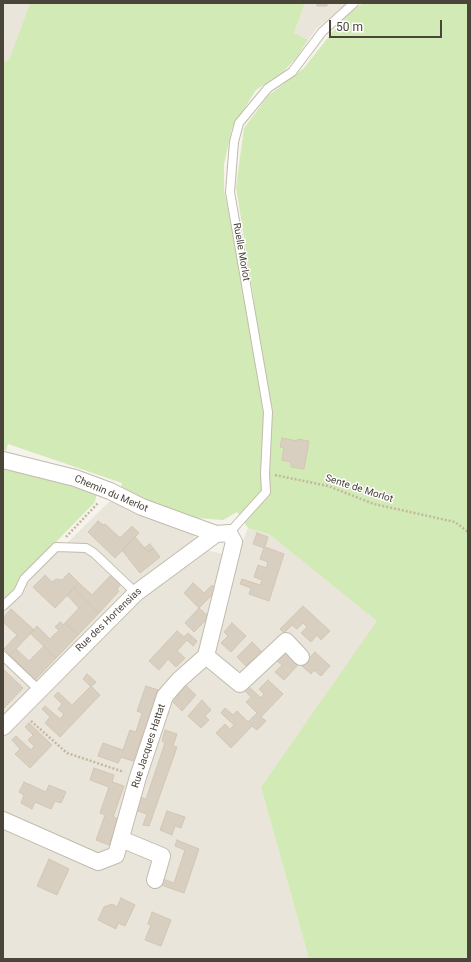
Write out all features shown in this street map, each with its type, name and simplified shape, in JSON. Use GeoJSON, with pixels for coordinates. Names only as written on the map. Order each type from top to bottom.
{"type":"FeatureCollection","features":[{"type":"Feature","properties":{"kind":"street","name":"Chemin du Merlot"},"geometry":{"type":"LineString","coordinates":[[3,460],[75,478],[110,491],[142,507],[223,533]]}},
{"type":"Feature","properties":{"kind":"street","name":"Rue des Hortensias"},"geometry":{"type":"LineString","coordinates":[[3,727],[136,593],[223,533]]}},
{"type":"Feature","properties":{"kind":"street"},"geometry":{"type":"LineString","coordinates":[[223,533],[234,542],[206,656],[240,684],[286,641],[302,657]]}},
{"type":"Feature","properties":{"kind":"street","name":"Rue Jacques Hattat"},"geometry":{"type":"LineString","coordinates":[[3,820],[98,862],[116,855],[138,777],[166,696],[179,680],[206,656]]}},
{"type":"Feature","properties":{"kind":"street"},"geometry":{"type":"LineString","coordinates":[[120,839],[162,856],[154,880]]}},
{"type":"Feature","properties":{"kind":"lane","name":"Ruelle Morlot"},"geometry":{"type":"LineString","coordinates":[[223,533],[266,492],[265,474],[268,412],[230,192],[234,142],[239,124],[268,88],[292,72],[322,32],[354,3]]}},
{"type":"Feature","properties":{"kind":"lane"},"geometry":{"type":"LineString","coordinates":[[3,606],[18,592],[24,579],[56,547],[86,548],[94,553],[136,593]]}},
{"type":"Feature","properties":{"kind":"lane"},"geometry":{"type":"LineString","coordinates":[[3,656],[39,690]]}},
{"type":"Feature","properties":{"kind":"path","name":"Sente de Morlot"},"geometry":{"type":"LineString","coordinates":[[265,474],[328,486],[374,504],[455,522],[468,532]]}},
{"type":"Feature","properties":{"kind":"path"},"geometry":{"type":"LineString","coordinates":[[56,547],[110,491]]}},
{"type":"Feature","properties":{"kind":"path"},"geometry":{"type":"LineString","coordinates":[[19,710],[67,753],[138,777]]}},
{"type":"Feature","properties":{"kind":"shaded area"},"geometry":{"type":"Polygon","coordinates":[[[3,3],[30,3],[9,60],[3,61],[3,3]]]}},
{"type":"Feature","properties":{"kind":"shaded area"},"geometry":{"type":"Polygon","coordinates":[[[305,3],[348,3],[317,28],[308,40],[294,33],[305,3]]]}},
{"type":"Feature","properties":{"kind":"shaded area"},"geometry":{"type":"Polygon","coordinates":[[[110,501],[189,532],[210,551],[236,557],[248,528],[269,534],[378,621],[261,787],[309,959],[3,959],[3,613],[18,598],[24,585],[110,501]]]}},
{"type":"Feature","properties":{"kind":"green space"},"geometry":{"type":"Polygon","coordinates":[[[30,3],[305,3],[294,33],[308,40],[297,57],[283,72],[256,90],[232,128],[224,164],[224,190],[248,304],[254,301],[236,187],[244,128],[268,96],[304,68],[348,14],[363,3],[468,3],[468,959],[309,959],[261,787],[377,621],[269,534],[248,528],[237,512],[223,520],[183,517],[120,494],[122,483],[8,444],[6,451],[3,449],[3,61],[9,60],[30,3]]]}},
{"type":"Feature","properties":{"kind":"green space"},"geometry":{"type":"Polygon","coordinates":[[[3,464],[97,492],[95,502],[19,580],[14,593],[3,603],[3,464]]]}},
{"type":"Feature","properties":{"kind":"building"},"geometry":{"type":"Polygon","coordinates":[[[317,3],[327,3],[327,6],[317,6],[317,3]]]}},
{"type":"Feature","properties":{"kind":"building"},"geometry":{"type":"Polygon","coordinates":[[[282,438],[297,441],[298,439],[309,441],[304,469],[291,467],[291,462],[282,460],[284,448],[280,447],[282,438]]]}},
{"type":"Feature","properties":{"kind":"building"},"geometry":{"type":"Polygon","coordinates":[[[98,521],[103,525],[105,524],[120,538],[132,526],[139,533],[115,558],[88,532],[98,521]]]}},
{"type":"Feature","properties":{"kind":"building"},"geometry":{"type":"Polygon","coordinates":[[[257,533],[268,537],[265,547],[284,554],[269,601],[249,594],[251,588],[240,584],[242,579],[260,585],[262,580],[254,577],[258,565],[266,568],[268,562],[260,559],[264,548],[253,544],[257,533]]]}},
{"type":"Feature","properties":{"kind":"building"},"geometry":{"type":"Polygon","coordinates":[[[135,537],[148,552],[153,548],[160,557],[140,573],[122,550],[135,537]]]}},
{"type":"Feature","properties":{"kind":"building"},"geometry":{"type":"Polygon","coordinates":[[[150,544],[153,548],[148,552],[144,548],[150,544]]]}},
{"type":"Feature","properties":{"kind":"building"},"geometry":{"type":"Polygon","coordinates":[[[69,573],[79,583],[55,608],[33,587],[45,575],[52,582],[56,579],[62,580],[69,573]]]}},
{"type":"Feature","properties":{"kind":"building"},"geometry":{"type":"Polygon","coordinates":[[[111,575],[121,584],[117,589],[119,591],[99,613],[74,588],[79,583],[92,595],[111,575]]]}},
{"type":"Feature","properties":{"kind":"building"},"geometry":{"type":"Polygon","coordinates":[[[193,583],[204,593],[212,585],[217,590],[199,608],[184,593],[193,583]]]}},
{"type":"Feature","properties":{"kind":"building"},"geometry":{"type":"Polygon","coordinates":[[[74,588],[99,613],[78,635],[65,623],[79,608],[67,595],[74,588]]]}},
{"type":"Feature","properties":{"kind":"building"},"geometry":{"type":"Polygon","coordinates":[[[303,606],[330,631],[321,640],[317,635],[311,642],[301,633],[307,627],[303,623],[297,629],[292,625],[284,633],[280,629],[303,606]]]}},
{"type":"Feature","properties":{"kind":"building"},"geometry":{"type":"Polygon","coordinates":[[[199,608],[209,617],[194,632],[185,623],[199,608]]]}},
{"type":"Feature","properties":{"kind":"building"},"geometry":{"type":"Polygon","coordinates":[[[11,609],[34,630],[10,655],[4,649],[17,635],[3,622],[3,618],[11,609]]]}},
{"type":"Feature","properties":{"kind":"building"},"geometry":{"type":"Polygon","coordinates":[[[60,622],[64,625],[65,623],[78,635],[56,658],[30,633],[37,626],[50,639],[59,630],[55,627],[60,622]]]}},
{"type":"Feature","properties":{"kind":"building"},"geometry":{"type":"Polygon","coordinates":[[[232,623],[246,636],[231,652],[221,643],[228,636],[224,632],[232,623]]]}},
{"type":"Feature","properties":{"kind":"building"},"geometry":{"type":"Polygon","coordinates":[[[177,631],[184,637],[188,633],[197,641],[193,646],[187,640],[177,651],[185,658],[176,667],[168,659],[159,670],[149,661],[177,631]]]}},
{"type":"Feature","properties":{"kind":"building"},"geometry":{"type":"Polygon","coordinates":[[[252,642],[265,655],[257,663],[253,659],[246,666],[237,657],[252,642]]]}},
{"type":"Feature","properties":{"kind":"building"},"geometry":{"type":"Polygon","coordinates":[[[44,646],[56,658],[35,680],[10,655],[16,649],[29,661],[44,646]]]}},
{"type":"Feature","properties":{"kind":"building"},"geometry":{"type":"Polygon","coordinates":[[[285,652],[298,665],[284,680],[275,672],[282,665],[277,661],[285,652]]]}},
{"type":"Feature","properties":{"kind":"building"},"geometry":{"type":"Polygon","coordinates":[[[315,652],[330,666],[321,676],[314,670],[311,674],[302,666],[315,652]]]}},
{"type":"Feature","properties":{"kind":"building"},"geometry":{"type":"Polygon","coordinates":[[[3,669],[23,688],[3,709],[3,669]]]}},
{"type":"Feature","properties":{"kind":"building"},"geometry":{"type":"Polygon","coordinates":[[[87,674],[96,682],[91,687],[83,679],[87,674]]]}},
{"type":"Feature","properties":{"kind":"building"},"geometry":{"type":"Polygon","coordinates":[[[268,680],[283,694],[261,717],[266,721],[257,730],[252,726],[231,748],[216,733],[225,724],[230,729],[234,725],[221,713],[225,708],[233,715],[237,711],[248,722],[257,713],[246,702],[251,697],[243,689],[247,685],[261,698],[264,694],[259,689],[268,680]]]}},
{"type":"Feature","properties":{"kind":"building"},"geometry":{"type":"Polygon","coordinates":[[[183,683],[196,695],[182,711],[173,702],[178,696],[174,692],[183,683]]]}},
{"type":"Feature","properties":{"kind":"building"},"geometry":{"type":"Polygon","coordinates":[[[91,686],[100,695],[60,737],[45,723],[50,717],[42,709],[45,706],[60,719],[64,714],[58,709],[62,704],[54,696],[58,692],[72,705],[91,686]]]}},
{"type":"Feature","properties":{"kind":"building"},"geometry":{"type":"Polygon","coordinates":[[[146,686],[158,690],[149,715],[155,717],[148,737],[142,736],[133,761],[121,757],[118,763],[98,756],[103,743],[123,750],[130,730],[136,732],[142,713],[137,711],[146,686]]]}},
{"type":"Feature","properties":{"kind":"building"},"geometry":{"type":"Polygon","coordinates":[[[202,700],[211,710],[205,716],[209,720],[201,728],[188,716],[202,700]]]}},
{"type":"Feature","properties":{"kind":"building"},"geometry":{"type":"Polygon","coordinates":[[[29,723],[52,745],[30,768],[15,754],[20,749],[12,740],[16,736],[31,750],[34,746],[28,740],[33,735],[25,727],[29,723]]]}},
{"type":"Feature","properties":{"kind":"building"},"geometry":{"type":"Polygon","coordinates":[[[165,730],[177,734],[173,746],[177,747],[149,826],[143,825],[147,814],[132,809],[137,796],[146,799],[165,743],[162,741],[165,730]]]}},
{"type":"Feature","properties":{"kind":"building"},"geometry":{"type":"Polygon","coordinates":[[[94,768],[114,775],[112,782],[124,786],[113,817],[118,819],[109,845],[96,840],[105,815],[100,813],[109,787],[90,780],[94,768]]]}},
{"type":"Feature","properties":{"kind":"building"},"geometry":{"type":"Polygon","coordinates":[[[24,782],[46,792],[49,785],[66,792],[61,803],[55,801],[51,809],[35,802],[32,809],[21,803],[24,795],[19,792],[24,782]]]}},
{"type":"Feature","properties":{"kind":"building"},"geometry":{"type":"Polygon","coordinates":[[[167,811],[185,817],[181,828],[175,826],[172,835],[160,830],[167,811]]]}},
{"type":"Feature","properties":{"kind":"building"},"geometry":{"type":"Polygon","coordinates":[[[177,840],[199,849],[184,893],[161,885],[163,879],[174,883],[185,850],[175,846],[177,840]]]}},
{"type":"Feature","properties":{"kind":"building"},"geometry":{"type":"Polygon","coordinates":[[[49,859],[69,869],[57,895],[37,886],[49,859]]]}},
{"type":"Feature","properties":{"kind":"building"},"geometry":{"type":"Polygon","coordinates":[[[121,898],[135,905],[125,926],[118,923],[116,929],[98,920],[104,907],[112,904],[117,907],[121,898]]]}},
{"type":"Feature","properties":{"kind":"building"},"geometry":{"type":"Polygon","coordinates":[[[152,912],[171,920],[161,946],[145,940],[151,925],[148,924],[152,912]]]}}]}
